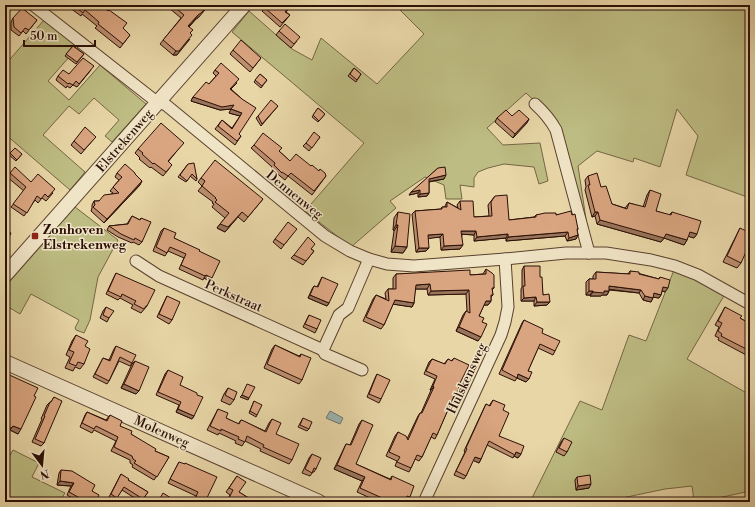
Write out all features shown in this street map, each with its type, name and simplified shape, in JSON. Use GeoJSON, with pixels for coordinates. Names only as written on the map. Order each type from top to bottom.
{"type":"FeatureCollection","features":[{"type":"Feature","properties":{"kind":"street","name":"Dennenweg"},"geometry":{"type":"LineString","coordinates":[[33,5],[153,99],[166,105],[325,236],[350,251],[369,259],[387,264],[414,266],[566,253],[606,253],[650,260],[674,266],[698,275],[750,304]]}},
{"type":"Feature","properties":{"kind":"street","name":"Elstrekenweg"},"geometry":{"type":"LineString","coordinates":[[5,275],[244,5]]}},
{"type":"Feature","properties":{"kind":"street"},"geometry":{"type":"LineString","coordinates":[[536,104],[551,120],[556,130],[589,253]]}},
{"type":"Feature","properties":{"kind":"street"},"geometry":{"type":"LineString","coordinates":[[323,350],[339,315],[348,308],[369,259]]}},
{"type":"Feature","properties":{"kind":"street","name":"Hulskensweg"},"geometry":{"type":"LineString","coordinates":[[424,502],[501,335],[508,307],[505,259]]}},
{"type":"Feature","properties":{"kind":"street","name":"Perkstraat"},"geometry":{"type":"LineString","coordinates":[[136,261],[159,276],[323,350],[325,354],[362,370]]}},
{"type":"Feature","properties":{"kind":"street","name":"Molenweg"},"geometry":{"type":"LineString","coordinates":[[5,362],[212,453],[312,501]]}},
{"type":"Feature","properties":{"kind":"shaded area"},"geometry":{"type":"Polygon","coordinates":[[[395,5],[750,5],[750,198],[686,175],[698,136],[677,109],[660,167],[634,158],[633,162],[597,151],[578,166],[586,219],[582,219],[557,131],[542,108],[526,93],[487,128],[503,145],[540,143],[548,181],[539,184],[534,167],[504,164],[478,172],[474,178],[474,187],[460,185],[462,199],[446,199],[444,185],[425,177],[390,201],[396,208],[351,247],[305,211],[364,143],[232,32],[249,11],[292,49],[312,60],[321,38],[377,84],[424,34],[395,5]]]}},
{"type":"Feature","properties":{"kind":"shaded area"},"geometry":{"type":"Polygon","coordinates":[[[44,20],[78,47],[48,81],[69,100],[100,65],[146,104],[112,142],[105,136],[119,120],[94,98],[79,114],[69,106],[43,135],[85,172],[70,190],[5,134],[5,65],[44,20]]]}},
{"type":"Feature","properties":{"kind":"shaded area"},"geometry":{"type":"Polygon","coordinates":[[[75,207],[118,240],[98,277],[90,320],[84,333],[76,330],[75,328],[79,320],[31,294],[20,314],[5,305],[5,287],[75,207]]]}},
{"type":"Feature","properties":{"kind":"shaded area"},"geometry":{"type":"Polygon","coordinates":[[[674,270],[725,294],[687,359],[750,395],[750,491],[718,498],[694,501],[692,486],[665,489],[603,502],[585,502],[583,497],[565,502],[530,502],[580,401],[602,410],[629,335],[646,341],[674,270]]]}},
{"type":"Feature","properties":{"kind":"shaded area"},"geometry":{"type":"Polygon","coordinates":[[[13,450],[39,463],[32,477],[65,493],[60,501],[61,502],[5,502],[5,463],[13,450]]]}},
{"type":"Feature","properties":{"kind":"water"},"geometry":{"type":"Polygon","coordinates":[[[330,411],[343,418],[340,424],[326,418],[330,411]]]}},
{"type":"Feature","properties":{"kind":"building"},"geometry":{"type":"Polygon","coordinates":[[[73,5],[102,6],[127,23],[123,28],[130,35],[123,44],[98,24],[99,22],[85,10],[83,13],[73,5]]]}},
{"type":"Feature","properties":{"kind":"building"},"geometry":{"type":"Polygon","coordinates":[[[172,5],[208,5],[188,26],[193,30],[190,33],[192,35],[179,51],[176,51],[163,40],[184,15],[172,5]]]}},
{"type":"Feature","properties":{"kind":"building"},"geometry":{"type":"Polygon","coordinates":[[[267,5],[291,5],[285,12],[290,15],[282,23],[265,8],[267,5]]]}},
{"type":"Feature","properties":{"kind":"building"},"geometry":{"type":"Polygon","coordinates":[[[22,8],[37,20],[29,30],[25,28],[21,33],[14,27],[13,18],[22,8]]]}},
{"type":"Feature","properties":{"kind":"building"},"geometry":{"type":"Polygon","coordinates":[[[285,24],[300,37],[294,44],[279,31],[285,24]]]}},
{"type":"Feature","properties":{"kind":"building"},"geometry":{"type":"Polygon","coordinates":[[[241,40],[261,58],[253,68],[233,50],[241,40]]]}},
{"type":"Feature","properties":{"kind":"building"},"geometry":{"type":"Polygon","coordinates":[[[73,46],[84,54],[77,62],[66,54],[73,46]]]}},
{"type":"Feature","properties":{"kind":"building"},"geometry":{"type":"Polygon","coordinates":[[[83,58],[94,66],[79,84],[76,81],[73,85],[68,84],[58,76],[63,70],[69,74],[83,58]]]}},
{"type":"Feature","properties":{"kind":"building"},"geometry":{"type":"Polygon","coordinates":[[[221,63],[239,79],[230,89],[256,108],[239,134],[241,136],[237,141],[218,126],[222,120],[232,129],[242,113],[231,109],[234,105],[222,107],[193,97],[206,82],[209,84],[219,73],[215,70],[221,63]]]}},
{"type":"Feature","properties":{"kind":"building"},"geometry":{"type":"Polygon","coordinates":[[[354,68],[361,74],[357,80],[350,74],[354,68]]]}},
{"type":"Feature","properties":{"kind":"building"},"geometry":{"type":"Polygon","coordinates":[[[260,74],[267,80],[262,86],[255,80],[260,74]]]}},
{"type":"Feature","properties":{"kind":"building"},"geometry":{"type":"Polygon","coordinates":[[[271,100],[278,106],[262,124],[258,116],[271,100]]]}},
{"type":"Feature","properties":{"kind":"building"},"geometry":{"type":"Polygon","coordinates":[[[318,108],[325,114],[319,121],[313,115],[318,108]]]}},
{"type":"Feature","properties":{"kind":"building"},"geometry":{"type":"Polygon","coordinates":[[[506,110],[512,116],[519,110],[529,119],[515,134],[497,118],[506,110]]]}},
{"type":"Feature","properties":{"kind":"building"},"geometry":{"type":"Polygon","coordinates":[[[161,123],[184,143],[168,161],[172,165],[166,172],[154,163],[153,164],[138,149],[161,123]]]}},
{"type":"Feature","properties":{"kind":"building"},"geometry":{"type":"Polygon","coordinates":[[[85,127],[96,137],[84,150],[74,141],[85,127]]]}},
{"type":"Feature","properties":{"kind":"building"},"geometry":{"type":"Polygon","coordinates":[[[314,132],[320,137],[312,148],[306,143],[314,132]]]}},
{"type":"Feature","properties":{"kind":"building"},"geometry":{"type":"Polygon","coordinates":[[[263,133],[282,148],[279,151],[290,161],[296,154],[311,166],[312,165],[319,171],[320,169],[325,173],[326,176],[314,191],[291,173],[288,176],[282,173],[274,165],[275,163],[254,145],[263,133]]]}},
{"type":"Feature","properties":{"kind":"building"},"geometry":{"type":"Polygon","coordinates":[[[15,148],[22,154],[17,160],[10,153],[15,148]]]}},
{"type":"Feature","properties":{"kind":"building"},"geometry":{"type":"Polygon","coordinates":[[[215,160],[263,199],[248,217],[242,212],[228,227],[220,224],[229,213],[215,202],[217,200],[216,198],[202,186],[205,181],[201,178],[215,160]]]}},
{"type":"Feature","properties":{"kind":"building"},"geometry":{"type":"Polygon","coordinates":[[[194,163],[197,179],[192,174],[187,181],[180,175],[188,164],[194,163]]]}},
{"type":"Feature","properties":{"kind":"building"},"geometry":{"type":"Polygon","coordinates":[[[125,164],[142,181],[107,219],[93,207],[95,205],[94,201],[99,201],[104,195],[119,193],[113,187],[122,177],[117,173],[125,164]]]}},
{"type":"Feature","properties":{"kind":"building"},"geometry":{"type":"Polygon","coordinates":[[[15,167],[31,182],[38,174],[55,189],[48,197],[45,194],[41,199],[37,196],[27,213],[13,204],[26,187],[10,173],[15,167]]]}},
{"type":"Feature","properties":{"kind":"building"},"geometry":{"type":"Polygon","coordinates":[[[445,167],[446,175],[429,179],[429,193],[420,194],[420,190],[411,192],[438,168],[445,167]]]}},
{"type":"Feature","properties":{"kind":"building"},"geometry":{"type":"Polygon","coordinates":[[[597,173],[601,187],[606,186],[612,204],[627,209],[629,203],[645,207],[650,190],[661,194],[656,211],[671,215],[672,212],[701,221],[697,234],[690,232],[687,240],[666,234],[664,238],[600,220],[598,212],[595,212],[588,185],[590,185],[588,176],[597,173]]]}},
{"type":"Feature","properties":{"kind":"building"},"geometry":{"type":"Polygon","coordinates":[[[507,195],[509,220],[536,217],[536,215],[545,213],[556,213],[556,215],[571,211],[572,215],[575,214],[578,235],[569,238],[568,232],[508,237],[508,234],[477,237],[476,231],[461,231],[463,245],[444,246],[443,234],[428,235],[429,248],[419,248],[415,211],[442,209],[442,207],[447,207],[447,202],[461,210],[460,201],[473,201],[474,217],[492,216],[491,202],[495,196],[507,195]]]}},
{"type":"Feature","properties":{"kind":"building"},"geometry":{"type":"Polygon","coordinates":[[[398,212],[410,214],[407,247],[395,246],[398,212]]]}},
{"type":"Feature","properties":{"kind":"building"},"geometry":{"type":"Polygon","coordinates":[[[132,216],[140,220],[141,218],[151,222],[142,242],[135,238],[134,240],[121,234],[109,226],[128,224],[132,216]]]}},
{"type":"Feature","properties":{"kind":"building"},"geometry":{"type":"Polygon","coordinates":[[[288,222],[297,229],[284,245],[275,239],[288,222]]]}},
{"type":"Feature","properties":{"kind":"building"},"geometry":{"type":"Polygon","coordinates":[[[164,228],[176,233],[174,238],[220,261],[212,278],[181,265],[186,254],[170,247],[167,253],[156,247],[164,228]]]}},
{"type":"Feature","properties":{"kind":"building"},"geometry":{"type":"Polygon","coordinates":[[[740,228],[750,233],[750,243],[741,263],[727,256],[740,228]]]}},
{"type":"Feature","properties":{"kind":"building"},"geometry":{"type":"Polygon","coordinates":[[[5,230],[11,233],[7,241],[5,240],[5,230]]]}},
{"type":"Feature","properties":{"kind":"building"},"geometry":{"type":"Polygon","coordinates":[[[308,237],[315,244],[311,249],[314,251],[306,261],[294,255],[308,237]]]}},
{"type":"Feature","properties":{"kind":"building"},"geometry":{"type":"Polygon","coordinates":[[[524,266],[540,266],[543,295],[549,294],[550,302],[537,302],[536,297],[524,298],[524,266]]]}},
{"type":"Feature","properties":{"kind":"building"},"geometry":{"type":"Polygon","coordinates":[[[486,269],[494,275],[494,288],[492,288],[493,295],[491,295],[491,301],[486,301],[479,316],[484,318],[482,322],[487,324],[481,337],[459,327],[466,311],[470,313],[469,290],[431,291],[430,284],[416,285],[414,303],[395,300],[384,325],[366,317],[376,295],[389,301],[388,289],[396,289],[396,274],[470,270],[470,275],[486,274],[486,269]]]}},
{"type":"Feature","properties":{"kind":"building"},"geometry":{"type":"Polygon","coordinates":[[[630,271],[639,272],[639,274],[659,279],[660,277],[670,280],[668,288],[663,287],[661,295],[654,293],[653,298],[645,296],[641,290],[609,286],[609,291],[604,291],[604,293],[589,291],[589,279],[596,279],[596,272],[630,274],[630,271]]]}},
{"type":"Feature","properties":{"kind":"building"},"geometry":{"type":"Polygon","coordinates":[[[116,273],[155,290],[144,309],[134,304],[136,301],[122,294],[121,297],[108,291],[116,273]]]}},
{"type":"Feature","properties":{"kind":"building"},"geometry":{"type":"Polygon","coordinates":[[[322,277],[338,284],[329,303],[310,295],[314,286],[318,287],[322,277]]]}},
{"type":"Feature","properties":{"kind":"building"},"geometry":{"type":"Polygon","coordinates":[[[167,296],[180,302],[172,320],[159,314],[167,296]]]}},
{"type":"Feature","properties":{"kind":"building"},"geometry":{"type":"Polygon","coordinates":[[[106,307],[114,311],[109,318],[103,315],[106,307]]]}},
{"type":"Feature","properties":{"kind":"building"},"geometry":{"type":"Polygon","coordinates":[[[725,307],[742,316],[740,318],[750,324],[750,351],[721,336],[722,334],[718,331],[722,323],[718,321],[725,307]]]}},
{"type":"Feature","properties":{"kind":"building"},"geometry":{"type":"Polygon","coordinates":[[[309,315],[321,320],[317,329],[305,324],[309,315]]]}},
{"type":"Feature","properties":{"kind":"building"},"geometry":{"type":"Polygon","coordinates":[[[5,316],[8,318],[5,325],[5,316]]]}},
{"type":"Feature","properties":{"kind":"building"},"geometry":{"type":"Polygon","coordinates":[[[524,320],[543,329],[542,333],[560,341],[555,351],[540,344],[528,371],[532,372],[529,379],[518,374],[517,378],[502,370],[524,320]]]}},
{"type":"Feature","properties":{"kind":"building"},"geometry":{"type":"Polygon","coordinates":[[[76,335],[88,341],[85,346],[90,349],[84,364],[78,362],[76,366],[69,363],[74,352],[69,350],[76,335]]]}},
{"type":"Feature","properties":{"kind":"building"},"geometry":{"type":"Polygon","coordinates":[[[275,345],[300,357],[301,354],[311,358],[302,380],[267,364],[275,345]]]}},
{"type":"Feature","properties":{"kind":"building"},"geometry":{"type":"Polygon","coordinates":[[[116,346],[136,355],[132,363],[120,357],[109,381],[95,374],[103,358],[110,361],[116,346]]]}},
{"type":"Feature","properties":{"kind":"building"},"geometry":{"type":"Polygon","coordinates":[[[454,358],[469,365],[437,435],[433,433],[422,457],[417,455],[411,468],[397,462],[400,457],[389,452],[398,432],[406,436],[408,440],[434,387],[433,386],[437,376],[426,371],[432,359],[445,364],[448,359],[452,361],[454,358]]]}},
{"type":"Feature","properties":{"kind":"building"},"geometry":{"type":"Polygon","coordinates":[[[135,361],[149,367],[139,391],[124,384],[135,361]]]}},
{"type":"Feature","properties":{"kind":"building"},"geometry":{"type":"Polygon","coordinates":[[[168,370],[183,377],[180,385],[203,397],[194,416],[178,409],[181,402],[158,392],[168,370]]]}},
{"type":"Feature","properties":{"kind":"building"},"geometry":{"type":"Polygon","coordinates":[[[5,373],[38,388],[34,396],[36,397],[21,429],[13,426],[6,435],[5,435],[5,373]]]}},
{"type":"Feature","properties":{"kind":"building"},"geometry":{"type":"Polygon","coordinates":[[[377,374],[390,380],[381,399],[369,394],[377,374]]]}},
{"type":"Feature","properties":{"kind":"building"},"geometry":{"type":"Polygon","coordinates":[[[247,384],[255,387],[249,398],[242,395],[247,384]]]}},
{"type":"Feature","properties":{"kind":"building"},"geometry":{"type":"Polygon","coordinates":[[[228,388],[237,392],[234,400],[225,395],[228,388]]]}},
{"type":"Feature","properties":{"kind":"building"},"geometry":{"type":"Polygon","coordinates":[[[54,397],[62,401],[44,443],[35,439],[50,402],[54,397]]]}},
{"type":"Feature","properties":{"kind":"building"},"geometry":{"type":"Polygon","coordinates":[[[493,400],[505,405],[503,410],[509,413],[499,436],[524,446],[521,454],[516,452],[515,455],[489,441],[481,459],[475,457],[466,476],[456,471],[486,404],[490,406],[493,400]]]}},
{"type":"Feature","properties":{"kind":"building"},"geometry":{"type":"Polygon","coordinates":[[[254,401],[262,405],[257,415],[250,411],[254,401]]]}},
{"type":"Feature","properties":{"kind":"building"},"geometry":{"type":"Polygon","coordinates":[[[218,409],[228,413],[226,418],[239,424],[241,420],[244,421],[266,432],[272,419],[281,423],[276,434],[299,444],[292,460],[263,447],[264,445],[247,436],[245,442],[238,439],[239,437],[210,426],[218,409]]]}},
{"type":"Feature","properties":{"kind":"building"},"geometry":{"type":"Polygon","coordinates":[[[87,412],[107,421],[110,415],[122,421],[120,426],[132,431],[131,434],[156,449],[155,451],[169,457],[157,477],[134,463],[136,461],[132,456],[114,447],[118,437],[96,426],[94,429],[82,423],[87,412]]]}},
{"type":"Feature","properties":{"kind":"building"},"geometry":{"type":"Polygon","coordinates":[[[303,418],[312,422],[309,429],[300,425],[303,418]]]}},
{"type":"Feature","properties":{"kind":"building"},"geometry":{"type":"Polygon","coordinates":[[[362,420],[373,425],[356,464],[391,480],[392,476],[414,486],[410,497],[407,496],[405,502],[391,502],[360,488],[365,477],[337,465],[346,444],[351,445],[362,420]]]}},
{"type":"Feature","properties":{"kind":"building"},"geometry":{"type":"Polygon","coordinates":[[[564,438],[572,442],[567,452],[559,448],[564,438]]]}},
{"type":"Feature","properties":{"kind":"building"},"geometry":{"type":"Polygon","coordinates":[[[312,454],[321,458],[316,469],[314,468],[312,473],[305,469],[312,454]]]}},
{"type":"Feature","properties":{"kind":"building"},"geometry":{"type":"Polygon","coordinates":[[[179,462],[185,463],[217,477],[205,502],[195,499],[198,492],[170,479],[179,462]]]}},
{"type":"Feature","properties":{"kind":"building"},"geometry":{"type":"Polygon","coordinates":[[[61,470],[72,471],[95,485],[92,491],[99,495],[96,502],[87,502],[69,492],[74,483],[60,481],[61,470]]]}},
{"type":"Feature","properties":{"kind":"building"},"geometry":{"type":"Polygon","coordinates":[[[121,474],[148,492],[143,499],[124,487],[117,498],[111,494],[121,474]]]}},
{"type":"Feature","properties":{"kind":"building"},"geometry":{"type":"Polygon","coordinates":[[[590,475],[591,484],[578,486],[577,477],[590,475]]]}},
{"type":"Feature","properties":{"kind":"building"},"geometry":{"type":"Polygon","coordinates":[[[237,476],[246,482],[239,492],[255,502],[227,502],[233,490],[229,488],[237,476]]]}},
{"type":"Feature","properties":{"kind":"building"},"geometry":{"type":"Polygon","coordinates":[[[163,493],[171,498],[169,502],[158,502],[163,493]]]}},
{"type":"Feature","properties":{"kind":"place","name":"Zonhoven Elstrekenweg"},"geometry":{"type":"Point","coordinates":[35,236]}}]}
